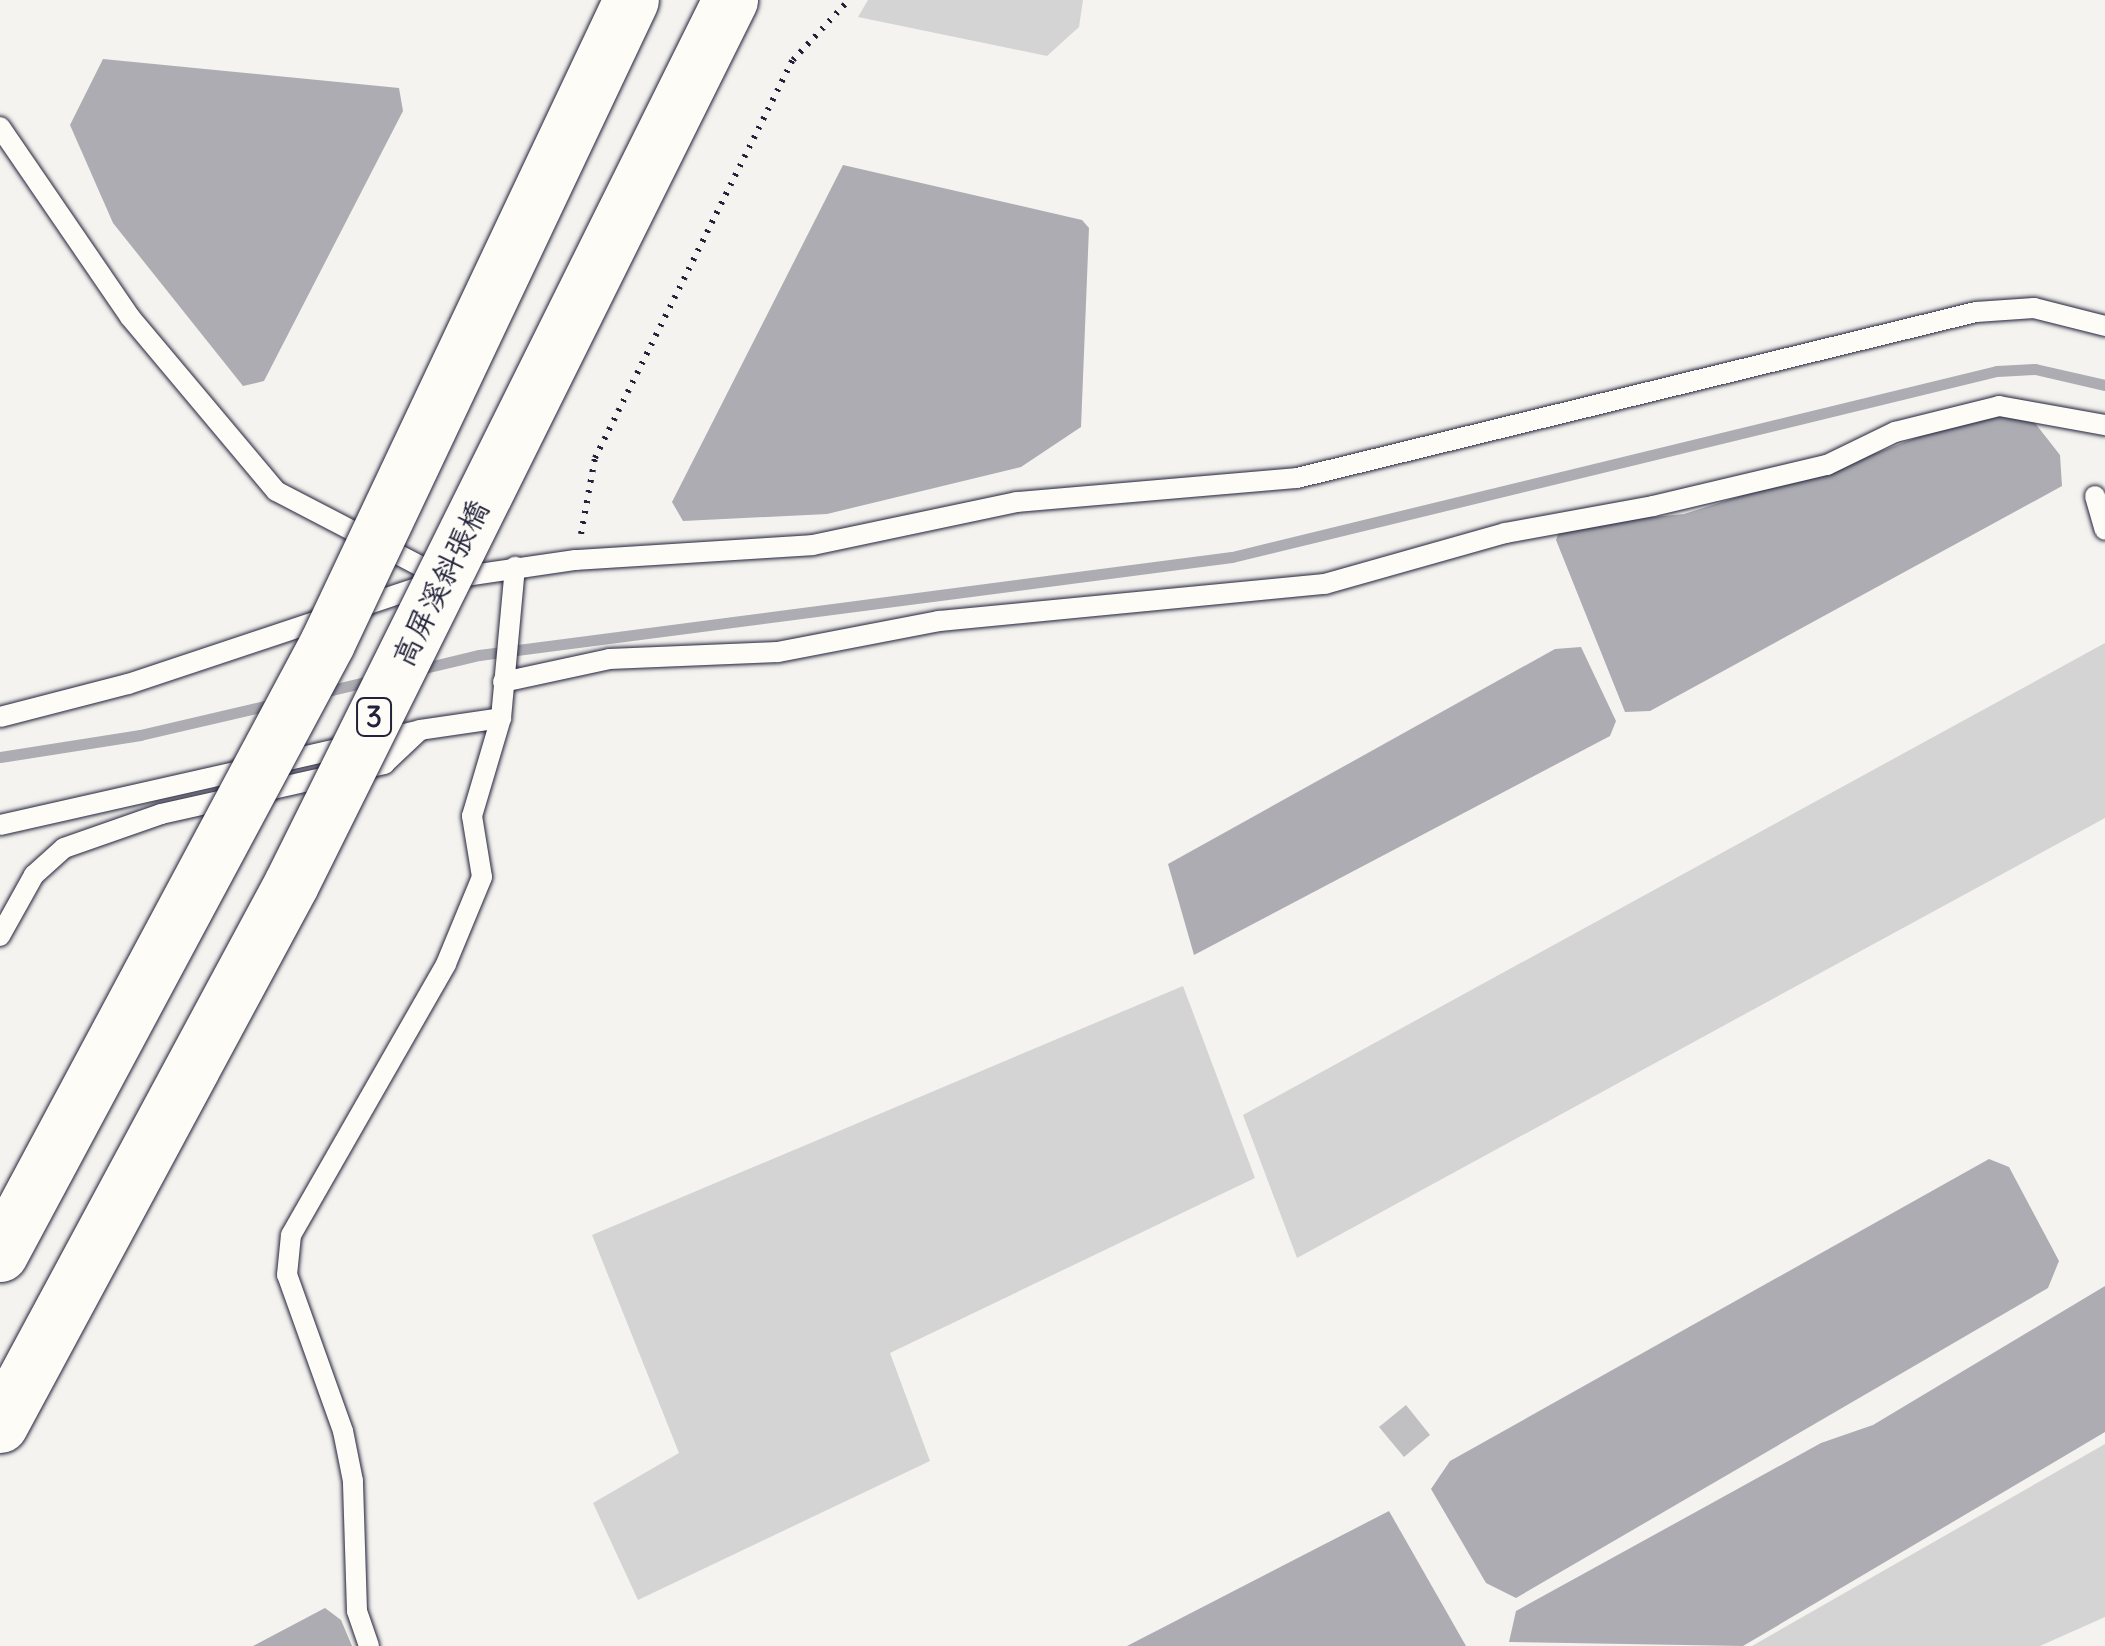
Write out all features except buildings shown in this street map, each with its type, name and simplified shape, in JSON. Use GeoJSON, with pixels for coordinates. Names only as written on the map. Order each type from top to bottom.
{"type":"FeatureCollection","features":[{"type":"Feature","properties":{"kind":"highway"},"geometry":{"type":"LineString","coordinates":[[0,1254],[327,643],[631,0]]}},
{"type":"Feature","properties":{"kind":"highway","name":"高屏溪斜張橋"},"geometry":{"type":"LineString","coordinates":[[0,1425],[291,884],[730,0]]}},
{"type":"Feature","properties":{"kind":"lane"},"geometry":{"type":"LineString","coordinates":[[0,126],[130,318],[276,491],[445,579]]}},
{"type":"Feature","properties":{"kind":"lane"},"geometry":{"type":"LineString","coordinates":[[0,717],[128,684],[445,579],[576,560],[813,545],[1018,502],[1297,478],[1976,312],[2034,308],[2105,326]]}},
{"type":"Feature","properties":{"kind":"lane"},"geometry":{"type":"LineString","coordinates":[[504,676],[609,659],[778,652],[939,622],[1325,584],[1504,533],[1653,506],[1828,465],[1895,432],[1998,406],[2105,425]]}},
{"type":"Feature","properties":{"kind":"lane"},"geometry":{"type":"LineString","coordinates":[[2095,496],[2105,530]]}},
{"type":"Feature","properties":{"kind":"lane"},"geometry":{"type":"LineString","coordinates":[[369,1646],[357,1611],[353,1480],[342,1431],[287,1275],[292,1235],[446,964],[482,877],[472,816],[501,718],[516,567]]}},
{"type":"Feature","properties":{"kind":"lane"},"geometry":{"type":"LineString","coordinates":[[0,825],[420,730],[501,718]]}},
{"type":"Feature","properties":{"kind":"lane"},"geometry":{"type":"LineString","coordinates":[[0,936],[34,875],[64,848],[162,814],[384,764],[420,730]]}},
{"type":"Feature","properties":{"kind":"path"},"geometry":{"type":"LineString","coordinates":[[576,560],[595,458],[792,60],[849,0]]}},
{"type":"Feature","properties":{"kind":"shaded area"},"geometry":{"type":"Polygon","coordinates":[[[868,0],[1083,0],[1079,27],[1047,56],[858,17],[868,0]]]}},
{"type":"Feature","properties":{"kind":"shaded area"},"geometry":{"type":"Polygon","coordinates":[[[103,59],[399,88],[403,111],[264,381],[243,386],[113,223],[70,125],[103,59]]]}},
{"type":"Feature","properties":{"kind":"shaded area"},"geometry":{"type":"Polygon","coordinates":[[[843,165],[1082,220],[1089,228],[1081,427],[1021,467],[827,514],[683,521],[672,502],[843,165]]]}},
{"type":"Feature","properties":{"kind":"shaded area"},"geometry":{"type":"Polygon","coordinates":[[[2016,399],[2060,455],[2062,486],[1650,711],[1625,712],[1556,540],[1561,526],[1684,514],[1879,452],[2016,399]]]}},
{"type":"Feature","properties":{"kind":"shaded area"},"geometry":{"type":"Polygon","coordinates":[[[2105,643],[2105,818],[1297,1258],[1243,1115],[2105,643]]]}},
{"type":"Feature","properties":{"kind":"shaded area"},"geometry":{"type":"Polygon","coordinates":[[[1581,647],[1616,721],[1610,736],[1194,955],[1168,864],[1555,649],[1581,647]]]}},
{"type":"Feature","properties":{"kind":"shaded area"},"geometry":{"type":"Polygon","coordinates":[[[1183,986],[1255,1178],[890,1353],[930,1461],[638,1600],[593,1503],[679,1453],[592,1235],[1183,986]]]}},
{"type":"Feature","properties":{"kind":"shaded area"},"geometry":{"type":"Polygon","coordinates":[[[1989,1159],[2009,1167],[2059,1261],[2048,1288],[1516,1598],[1486,1583],[1431,1489],[1450,1461],[1989,1159]]]}},
{"type":"Feature","properties":{"kind":"shaded area"},"geometry":{"type":"Polygon","coordinates":[[[2105,1286],[2105,1432],[1743,1646],[1509,1642],[1516,1611],[1821,1443],[1873,1425],[2105,1286]]]}},
{"type":"Feature","properties":{"kind":"shaded area"},"geometry":{"type":"Polygon","coordinates":[[[2105,1444],[2105,1617],[2040,1646],[1752,1646],[2105,1444]]]}},
{"type":"Feature","properties":{"kind":"shaded area"},"geometry":{"type":"Polygon","coordinates":[[[1389,1511],[1466,1646],[1127,1646],[1389,1511]]]}},
{"type":"Feature","properties":{"kind":"shaded area"},"geometry":{"type":"Polygon","coordinates":[[[325,1608],[341,1620],[352,1646],[253,1646],[325,1608]]]}},
{"type":"Feature","properties":{"kind":"waterway"},"geometry":{"type":"LineString","coordinates":[[416,670],[479,655],[1232,557],[1997,371],[2035,369],[2105,385]]}},
{"type":"Feature","properties":{"kind":"waterway"},"geometry":{"type":"LineString","coordinates":[[319,693],[374,680]]}},
{"type":"Feature","properties":{"kind":"waterway"},"geometry":{"type":"LineString","coordinates":[[0,757],[140,735],[277,703]]}}]}
